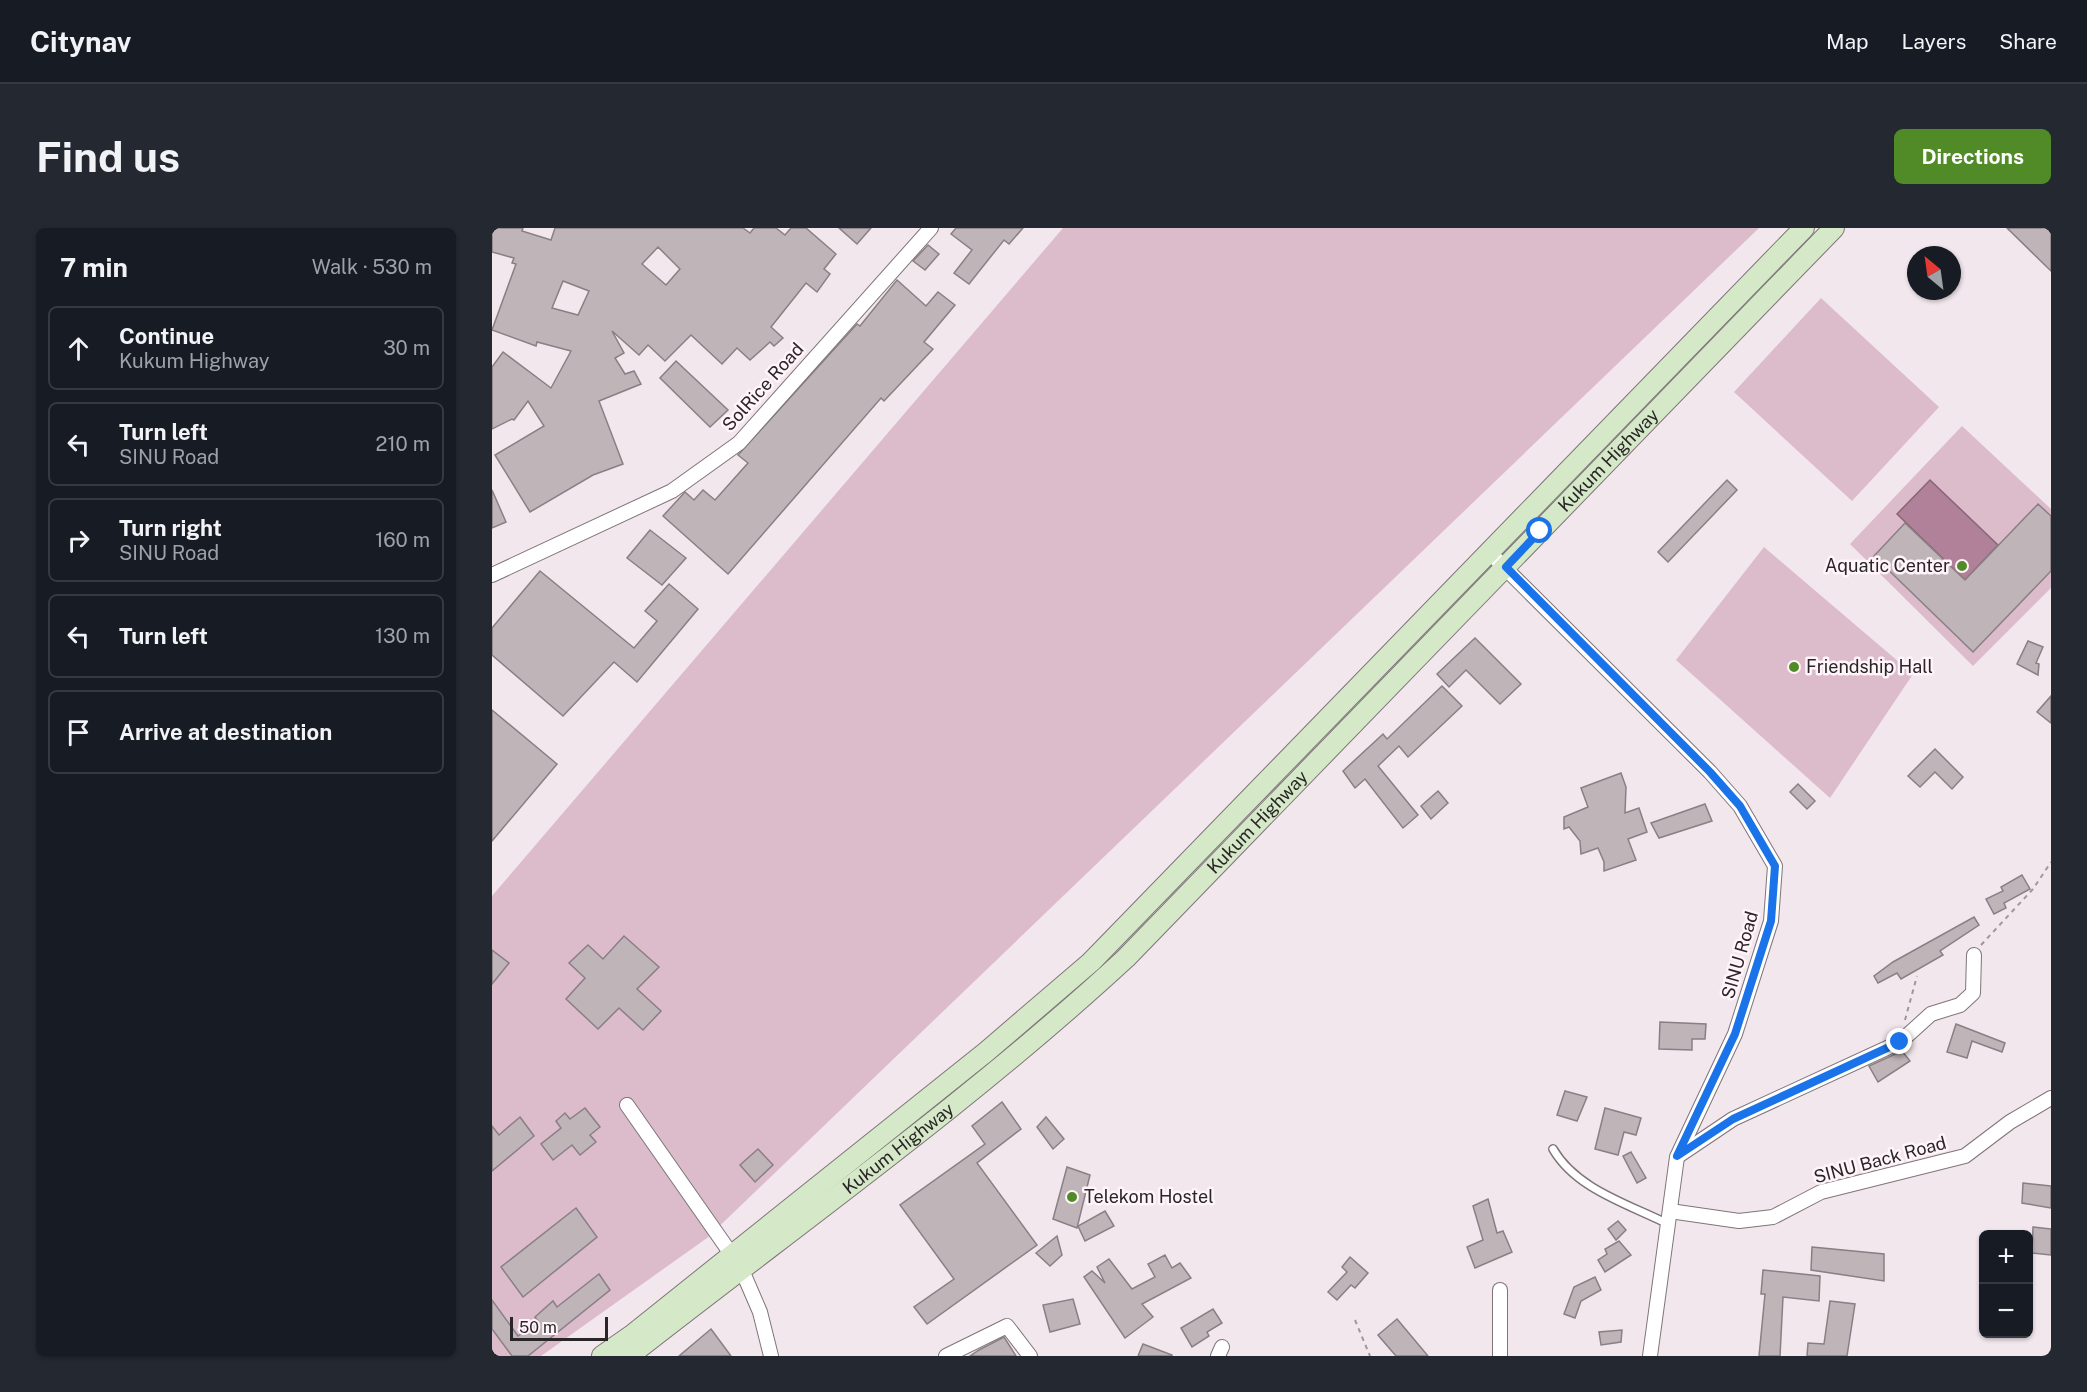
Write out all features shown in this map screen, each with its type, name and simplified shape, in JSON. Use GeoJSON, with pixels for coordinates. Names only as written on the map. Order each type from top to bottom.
{"type":"FeatureCollection","features":[{"type":"Feature","properties":{"kind":"main road","name":"Kukum Highway"},"geometry":{"type":"LineString","coordinates":[[629,1356],[736,1261],[1085,968],[1804,228]]}},
{"type":"Feature","properties":{"kind":"main road","name":"Kukum Highway"},"geometry":{"type":"LineString","coordinates":[[602,1356],[956,1103],[1072,1008],[1118,967],[1173,913],[1834,228]]}},
{"type":"Feature","properties":{"kind":"street","name":"SolRice Road"},"geometry":{"type":"LineString","coordinates":[[492,575],[672,491],[739,443],[931,228]]}},
{"type":"Feature","properties":{"kind":"street","name":"SINU Road"},"geometry":{"type":"LineString","coordinates":[[1490,553],[1710,772],[1740,806],[1775,866],[1771,921],[1735,1034],[1677,1156],[1650,1356]]}},
{"type":"Feature","properties":{"kind":"street"},"geometry":{"type":"LineString","coordinates":[[1677,1156],[1733,1119],[1899,1042],[1931,1014],[1960,1005],[1973,993],[1974,955]]}},
{"type":"Feature","properties":{"kind":"street","name":"SINU Back Road"},"geometry":{"type":"LineString","coordinates":[[1669,1218],[1740,1221],[1773,1217],[1821,1192],[1965,1156],[2010,1122],[2051,1098]]}},
{"type":"Feature","properties":{"kind":"street"},"geometry":{"type":"LineString","coordinates":[[627,1105],[736,1261],[760,1312],[771,1356]]}},
{"type":"Feature","properties":{"kind":"street"},"geometry":{"type":"LineString","coordinates":[[1500,1290],[1500,1356]]}},
{"type":"Feature","properties":{"kind":"street"},"geometry":{"type":"LineString","coordinates":[[946,1356],[1007,1326],[1030,1356]]}},
{"type":"Feature","properties":{"kind":"lane"},"geometry":{"type":"LineString","coordinates":[[1553,1149],[1563,1167],[1585,1183],[1669,1218]]}},
{"type":"Feature","properties":{"kind":"path"},"geometry":{"type":"LineString","coordinates":[[1974,955],[1993,929],[2033,889],[2051,862]]}},
{"type":"Feature","properties":{"kind":"path"},"geometry":{"type":"LineString","coordinates":[[1899,1042],[1917,976]]}},
{"type":"Feature","properties":{"kind":"path"},"geometry":{"type":"LineString","coordinates":[[1355,1320],[1370,1356]]}},
{"type":"Feature","properties":{"kind":"shaded area"},"geometry":{"type":"Polygon","coordinates":[[[1063,228],[1759,228],[707,1238],[541,1356],[495,1356],[492,1352],[492,896],[1063,228]]]}},
{"type":"Feature","properties":{"kind":"shaded area"},"geometry":{"type":"Polygon","coordinates":[[[1821,298],[1939,407],[1852,501],[1734,392],[1821,298]]]}},
{"type":"Feature","properties":{"kind":"shaded area","name":"Aquatic Center"},"geometry":{"type":"Polygon","coordinates":[[[1962,426],[2051,509],[2051,588],[1973,666],[1850,544],[1962,426]]]}},
{"type":"Feature","properties":{"kind":"shaded area"},"geometry":{"type":"Polygon","coordinates":[[[1930,480],[1998,545],[1965,580],[1897,514],[1930,480]]]}},
{"type":"Feature","properties":{"kind":"shaded area","name":"Friendship Hall"},"geometry":{"type":"Polygon","coordinates":[[[1764,547],[1913,674],[1830,798],[1676,660],[1764,547]]]}},
{"type":"Feature","properties":{"kind":"building"},"geometry":{"type":"Polygon","coordinates":[[[492,228],[523,228],[522,231],[551,240],[555,228],[743,228],[750,233],[754,228],[776,228],[785,235],[791,228],[806,228],[836,254],[824,269],[830,274],[817,292],[806,283],[771,327],[783,338],[774,346],[770,342],[750,360],[737,348],[722,364],[691,335],[665,361],[648,345],[639,355],[612,331],[624,353],[615,358],[625,374],[634,371],[641,384],[599,401],[623,464],[593,475],[530,512],[495,455],[544,426],[528,401],[514,420],[492,429],[492,367],[503,352],[551,388],[571,351],[537,342],[536,346],[492,330],[516,264],[512,263],[514,258],[492,252],[492,228]],[[658,247],[642,264],[666,285],[680,269],[658,247]],[[563,281],[552,308],[578,315],[589,291],[563,281]]]}},
{"type":"Feature","properties":{"kind":"building"},"geometry":{"type":"Polygon","coordinates":[[[839,228],[871,228],[857,244],[839,228]]]}},
{"type":"Feature","properties":{"kind":"building"},"geometry":{"type":"Polygon","coordinates":[[[956,228],[1023,228],[1009,244],[1004,240],[969,284],[954,273],[972,250],[951,234],[956,228]]]}},
{"type":"Feature","properties":{"kind":"building"},"geometry":{"type":"Polygon","coordinates":[[[2007,228],[2051,228],[2051,271],[2007,228]]]}},
{"type":"Feature","properties":{"kind":"building"},"geometry":{"type":"Polygon","coordinates":[[[928,245],[939,254],[925,270],[913,261],[928,245]]]}},
{"type":"Feature","properties":{"kind":"building"},"geometry":{"type":"Polygon","coordinates":[[[897,280],[926,306],[938,292],[955,305],[924,342],[933,349],[884,401],[881,398],[728,574],[663,516],[685,492],[694,500],[703,490],[715,500],[748,463],[738,455],[857,324],[860,326],[897,280]]]}},
{"type":"Feature","properties":{"kind":"building"},"geometry":{"type":"Polygon","coordinates":[[[676,361],[728,410],[710,427],[660,378],[676,361]]]}},
{"type":"Feature","properties":{"kind":"building"},"geometry":{"type":"Polygon","coordinates":[[[1727,480],[1737,490],[1668,562],[1658,552],[1727,480]]]}},
{"type":"Feature","properties":{"kind":"building"},"geometry":{"type":"Polygon","coordinates":[[[492,490],[506,522],[492,528],[492,490]]]}},
{"type":"Feature","properties":{"kind":"building"},"geometry":{"type":"Polygon","coordinates":[[[2038,504],[2051,516],[2051,571],[1973,652],[1874,556],[1905,523],[1965,580],[2038,504]]]}},
{"type":"Feature","properties":{"kind":"building"},"geometry":{"type":"Polygon","coordinates":[[[650,530],[686,558],[662,585],[627,558],[650,530]]]}},
{"type":"Feature","properties":{"kind":"building"},"geometry":{"type":"Polygon","coordinates":[[[540,571],[634,648],[657,621],[645,611],[669,584],[698,609],[637,682],[614,662],[563,716],[492,655],[492,628],[540,571]]]}},
{"type":"Feature","properties":{"kind":"building"},"geometry":{"type":"Polygon","coordinates":[[[1475,638],[1521,684],[1500,704],[1466,670],[1449,687],[1437,674],[1475,638]]]}},
{"type":"Feature","properties":{"kind":"building"},"geometry":{"type":"Polygon","coordinates":[[[2028,641],[2043,647],[2036,663],[2039,664],[2038,675],[2017,664],[2028,641]]]}},
{"type":"Feature","properties":{"kind":"building"},"geometry":{"type":"Polygon","coordinates":[[[1442,686],[1462,706],[1408,757],[1399,746],[1378,766],[1418,815],[1403,828],[1365,779],[1355,788],[1343,771],[1383,734],[1387,739],[1442,686]]]}},
{"type":"Feature","properties":{"kind":"building"},"geometry":{"type":"Polygon","coordinates":[[[2051,696],[2051,723],[2037,712],[2051,696]]]}},
{"type":"Feature","properties":{"kind":"building"},"geometry":{"type":"Polygon","coordinates":[[[492,710],[557,764],[492,841],[492,710]]]}},
{"type":"Feature","properties":{"kind":"building"},"geometry":{"type":"Polygon","coordinates":[[[1935,749],[1963,777],[1952,789],[1935,772],[1920,787],[1908,776],[1935,749]]]}},
{"type":"Feature","properties":{"kind":"building"},"geometry":{"type":"Polygon","coordinates":[[[1621,773],[1626,787],[1625,813],[1639,808],[1647,832],[1628,839],[1636,860],[1604,871],[1604,862],[1598,848],[1581,854],[1580,841],[1569,827],[1564,829],[1564,817],[1588,807],[1581,788],[1621,773]]]}},
{"type":"Feature","properties":{"kind":"building"},"geometry":{"type":"Polygon","coordinates":[[[1798,784],[1815,801],[1807,809],[1790,792],[1798,784]]]}},
{"type":"Feature","properties":{"kind":"building"},"geometry":{"type":"Polygon","coordinates":[[[1438,791],[1448,803],[1431,819],[1421,806],[1438,791]]]}},
{"type":"Feature","properties":{"kind":"building"},"geometry":{"type":"Polygon","coordinates":[[[1705,804],[1712,821],[1659,838],[1651,823],[1705,804]]]}},
{"type":"Feature","properties":{"kind":"building"},"geometry":{"type":"Polygon","coordinates":[[[2022,875],[2030,889],[2004,903],[2006,908],[1994,914],[1986,899],[2003,891],[2001,887],[2022,875]]]}},
{"type":"Feature","properties":{"kind":"building"},"geometry":{"type":"Polygon","coordinates":[[[1974,917],[1979,925],[1940,951],[1943,955],[1901,979],[1897,973],[1878,983],[1874,976],[1893,962],[1974,917]]]}},
{"type":"Feature","properties":{"kind":"building"},"geometry":{"type":"Polygon","coordinates":[[[624,936],[659,967],[637,989],[661,1011],[643,1030],[619,1008],[598,1029],[566,999],[585,978],[569,963],[588,945],[603,959],[624,936]]]}},
{"type":"Feature","properties":{"kind":"building"},"geometry":{"type":"Polygon","coordinates":[[[492,950],[509,963],[492,984],[492,950]]]}},
{"type":"Feature","properties":{"kind":"building"},"geometry":{"type":"Polygon","coordinates":[[[1660,1022],[1706,1024],[1705,1039],[1692,1039],[1692,1050],[1659,1049],[1660,1022]]]}},
{"type":"Feature","properties":{"kind":"building"},"geometry":{"type":"Polygon","coordinates":[[[1956,1024],[2005,1043],[2002,1052],[1972,1041],[1967,1058],[1947,1052],[1956,1024]]]}},
{"type":"Feature","properties":{"kind":"building"},"geometry":{"type":"Polygon","coordinates":[[[1902,1051],[1910,1061],[1878,1082],[1869,1066],[1902,1051]]]}},
{"type":"Feature","properties":{"kind":"building"},"geometry":{"type":"Polygon","coordinates":[[[1565,1091],[1587,1097],[1577,1121],[1557,1115],[1565,1091]]]}},
{"type":"Feature","properties":{"kind":"building"},"geometry":{"type":"Polygon","coordinates":[[[1002,1102],[1021,1129],[977,1163],[1037,1245],[927,1324],[914,1307],[954,1279],[900,1205],[985,1144],[972,1126],[1002,1102]]]}},
{"type":"Feature","properties":{"kind":"building"},"geometry":{"type":"Polygon","coordinates":[[[585,1108],[600,1127],[590,1135],[596,1142],[580,1155],[572,1145],[553,1160],[541,1144],[561,1128],[556,1121],[565,1113],[570,1119],[585,1108]]]}},
{"type":"Feature","properties":{"kind":"building"},"geometry":{"type":"Polygon","coordinates":[[[1605,1108],[1641,1118],[1636,1135],[1624,1132],[1618,1155],[1595,1149],[1605,1108]]]}},
{"type":"Feature","properties":{"kind":"building"},"geometry":{"type":"Polygon","coordinates":[[[520,1117],[534,1136],[492,1171],[492,1126],[499,1135],[520,1117]]]}},
{"type":"Feature","properties":{"kind":"building"},"geometry":{"type":"Polygon","coordinates":[[[1046,1117],[1064,1139],[1053,1149],[1037,1127],[1046,1117]]]}},
{"type":"Feature","properties":{"kind":"building"},"geometry":{"type":"Polygon","coordinates":[[[758,1149],[773,1165],[755,1182],[740,1165],[758,1149]]]}},
{"type":"Feature","properties":{"kind":"building"},"geometry":{"type":"Polygon","coordinates":[[[1631,1152],[1646,1178],[1637,1183],[1623,1156],[1631,1152]]]}},
{"type":"Feature","properties":{"kind":"building","name":"Telekom Hostel"},"geometry":{"type":"Polygon","coordinates":[[[1067,1167],[1090,1175],[1077,1228],[1053,1219],[1067,1167]]]}},
{"type":"Feature","properties":{"kind":"building"},"geometry":{"type":"Polygon","coordinates":[[[2023,1183],[2051,1186],[2051,1208],[2022,1203],[2023,1183]]]}},
{"type":"Feature","properties":{"kind":"building"},"geometry":{"type":"Polygon","coordinates":[[[1488,1199],[1497,1233],[1503,1231],[1512,1252],[1475,1268],[1467,1247],[1483,1240],[1473,1206],[1488,1199]]]}},
{"type":"Feature","properties":{"kind":"building"},"geometry":{"type":"Polygon","coordinates":[[[576,1208],[597,1237],[523,1297],[501,1267],[576,1208]]]}},
{"type":"Feature","properties":{"kind":"building"},"geometry":{"type":"Polygon","coordinates":[[[1105,1211],[1114,1226],[1085,1241],[1078,1226],[1105,1211]]]}},
{"type":"Feature","properties":{"kind":"building"},"geometry":{"type":"Polygon","coordinates":[[[1618,1221],[1626,1230],[1616,1240],[1608,1229],[1618,1221]]]}},
{"type":"Feature","properties":{"kind":"building"},"geometry":{"type":"Polygon","coordinates":[[[2033,1227],[2051,1229],[2051,1255],[2033,1253],[2033,1227]]]}},
{"type":"Feature","properties":{"kind":"building"},"geometry":{"type":"Polygon","coordinates":[[[1057,1236],[1062,1255],[1050,1266],[1036,1253],[1057,1236]]]}},
{"type":"Feature","properties":{"kind":"building"},"geometry":{"type":"Polygon","coordinates":[[[1619,1241],[1631,1255],[1605,1272],[1598,1260],[1607,1254],[1605,1249],[1619,1241]]]}},
{"type":"Feature","properties":{"kind":"building"},"geometry":{"type":"Polygon","coordinates":[[[1812,1247],[1884,1254],[1884,1281],[1811,1270],[1812,1247]]]}},
{"type":"Feature","properties":{"kind":"building"},"geometry":{"type":"Polygon","coordinates":[[[1165,1255],[1172,1268],[1180,1263],[1191,1278],[1142,1304],[1153,1317],[1125,1338],[1084,1277],[1092,1271],[1105,1283],[1097,1267],[1109,1259],[1132,1289],[1155,1277],[1148,1264],[1165,1255]]]}},
{"type":"Feature","properties":{"kind":"building"},"geometry":{"type":"Polygon","coordinates":[[[1350,1257],[1368,1273],[1355,1288],[1351,1285],[1337,1300],[1328,1292],[1347,1272],[1342,1267],[1350,1257]]]}},
{"type":"Feature","properties":{"kind":"building"},"geometry":{"type":"Polygon","coordinates":[[[1763,1270],[1820,1276],[1819,1301],[1783,1297],[1780,1356],[1759,1356],[1765,1294],[1761,1294],[1763,1270]]]}},
{"type":"Feature","properties":{"kind":"building"},"geometry":{"type":"Polygon","coordinates":[[[599,1274],[610,1290],[528,1356],[512,1356],[492,1329],[492,1300],[518,1336],[538,1321],[535,1317],[553,1301],[557,1307],[599,1274]]]}},
{"type":"Feature","properties":{"kind":"building"},"geometry":{"type":"Polygon","coordinates":[[[1595,1277],[1601,1290],[1581,1301],[1575,1318],[1564,1314],[1574,1287],[1595,1277]]]}},
{"type":"Feature","properties":{"kind":"building"},"geometry":{"type":"Polygon","coordinates":[[[1073,1299],[1080,1324],[1050,1332],[1043,1305],[1073,1299]]]}},
{"type":"Feature","properties":{"kind":"building"},"geometry":{"type":"Polygon","coordinates":[[[1830,1301],[1855,1304],[1847,1356],[1807,1356],[1808,1343],[1824,1344],[1830,1301]]]}},
{"type":"Feature","properties":{"kind":"building"},"geometry":{"type":"Polygon","coordinates":[[[1213,1309],[1222,1323],[1207,1332],[1209,1336],[1192,1347],[1181,1328],[1213,1309]]]}},
{"type":"Feature","properties":{"kind":"building"},"geometry":{"type":"Polygon","coordinates":[[[1397,1319],[1428,1356],[1396,1356],[1378,1335],[1397,1319]]]}},
{"type":"Feature","properties":{"kind":"building"},"geometry":{"type":"Polygon","coordinates":[[[711,1329],[731,1356],[679,1356],[711,1329]]]}},
{"type":"Feature","properties":{"kind":"building"},"geometry":{"type":"Polygon","coordinates":[[[1622,1330],[1621,1342],[1601,1345],[1599,1332],[1622,1330]]]}},
{"type":"Feature","properties":{"kind":"building"},"geometry":{"type":"Polygon","coordinates":[[[1004,1337],[1016,1356],[970,1356],[979,1350],[1004,1337]]]}},
{"type":"Feature","properties":{"kind":"building"},"geometry":{"type":"Polygon","coordinates":[[[1143,1344],[1172,1355],[1172,1356],[1138,1356],[1143,1344]]]}},
{"type":"Feature","properties":{"kind":"place","name":"Aquatic Center"},"geometry":{"type":"Point","coordinates":[1962,566]}},
{"type":"Feature","properties":{"kind":"place","name":"Friendship Hall"},"geometry":{"type":"Point","coordinates":[1794,667]}},
{"type":"Feature","properties":{"kind":"place","name":"Telekom Hostel"},"geometry":{"type":"Point","coordinates":[1072,1197]}},
{"type":"Feature","properties":{"kind":"route"},"geometry":{"type":"LineString","coordinates":[[1540,531],[1506,567],[1710,772],[1740,806],[1756,829],[1775,866],[1771,921],[1735,1034],[1677,1156],[1733,1119],[1900,1042]]}}]}
